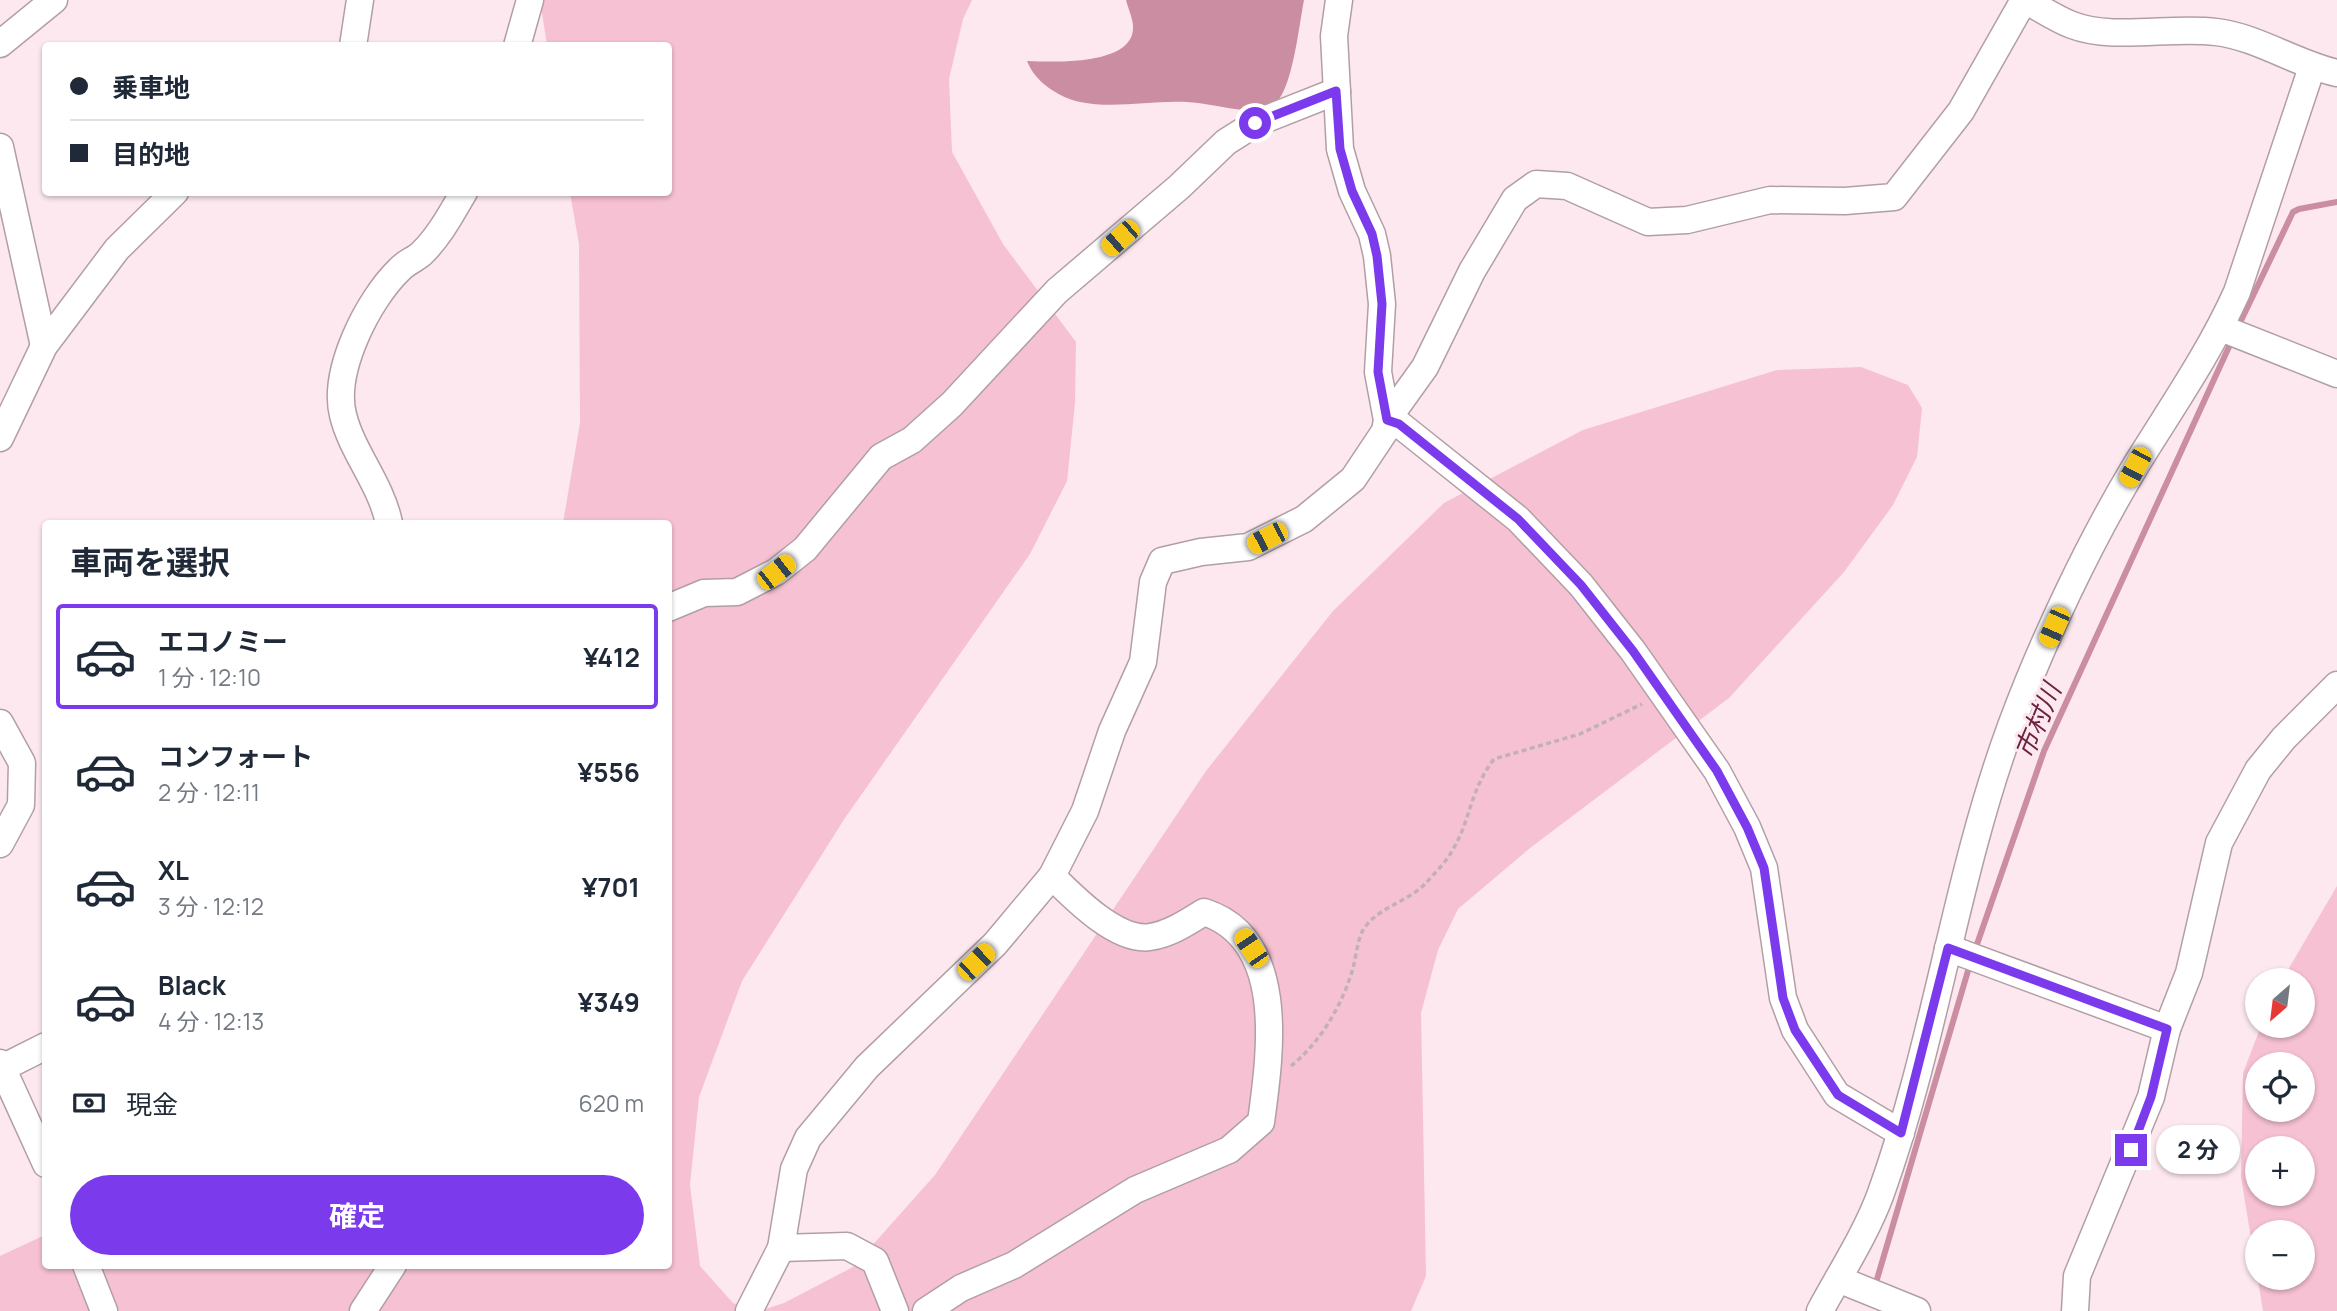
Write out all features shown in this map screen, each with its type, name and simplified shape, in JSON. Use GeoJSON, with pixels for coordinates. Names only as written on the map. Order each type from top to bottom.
{"type":"FeatureCollection","features":[{"type":"Feature","properties":{"kind":"street"},"geometry":{"type":"LineString","coordinates":[[0,44],[54,0]]}},
{"type":"Feature","properties":{"kind":"street"},"geometry":{"type":"LineString","coordinates":[[354,42],[360,0]]}},
{"type":"Feature","properties":{"kind":"street"},"geometry":{"type":"LineString","coordinates":[[518,42],[530,0]]}},
{"type":"Feature","properties":{"kind":"street"},"geometry":{"type":"LineString","coordinates":[[749,1311],[781,1248],[794,1169],[808,1138],[867,1067],[995,944],[1052,876],[1085,811],[1112,731],[1143,662],[1153,582],[1162,561],[1201,552],[1248,547],[1304,519],[1353,479],[1385,431],[1387,420],[1378,372],[1382,304],[1377,256],[1372,234],[1352,191],[1340,149],[1334,36],[1339,0]]}},
{"type":"Feature","properties":{"kind":"street"},"geometry":{"type":"LineString","coordinates":[[1387,420],[1425,367],[1472,271],[1515,199],[1535,184],[1567,186],[1647,222],[1687,220],[1770,200],[1845,201],[1894,197],[1961,111],[2025,0],[2083,28],[2217,32],[2261,45],[2324,70],[2221,328],[2135,467],[2075,580],[2012,722],[1981,809],[1901,1133],[1881,1195],[1820,1311]]}},
{"type":"Feature","properties":{"kind":"street"},"geometry":{"type":"LineString","coordinates":[[672,606],[704,593],[737,592],[776,572],[805,549],[881,457],[912,440],[952,404],[1057,291],[1179,187],[1226,142],[1255,123],[1336,91]]}},
{"type":"Feature","properties":{"kind":"street"},"geometry":{"type":"LineString","coordinates":[[0,148],[44,346]]}},
{"type":"Feature","properties":{"kind":"street"},"geometry":{"type":"LineString","coordinates":[[0,438],[44,346],[117,249],[171,196]]}},
{"type":"Feature","properties":{"kind":"street"},"geometry":{"type":"LineString","coordinates":[[388,520],[386,505],[343,415],[341,379],[346,358],[382,292],[400,269],[420,254],[446,223],[462,196]]}},
{"type":"Feature","properties":{"kind":"street"},"geometry":{"type":"LineString","coordinates":[[2221,328],[2337,374]]}},
{"type":"Feature","properties":{"kind":"street"},"geometry":{"type":"LineString","coordinates":[[1387,420],[1399,424],[1518,519],[1581,585],[1663,695],[1717,771],[1747,827],[1764,868],[1783,998],[1795,1030],[1838,1095],[1901,1133]]}},
{"type":"Feature","properties":{"kind":"street"},"geometry":{"type":"LineString","coordinates":[[2075,1311],[2077,1276],[2151,1097],[2167,1029],[2189,973],[2219,843],[2258,770],[2284,738],[2337,685]]}},
{"type":"Feature","properties":{"kind":"street"},"geometry":{"type":"LineString","coordinates":[[0,723],[22,763],[21,805],[0,844]]}},
{"type":"Feature","properties":{"kind":"street"},"geometry":{"type":"LineString","coordinates":[[926,1311],[961,1288],[1014,1265],[1135,1190],[1229,1150],[1261,1122],[1271,1042],[1265,989],[1251,948],[1239,931],[1219,917],[1205,912],[1182,925],[1148,938],[1118,929],[1088,913],[1052,876]]}},
{"type":"Feature","properties":{"kind":"street"},"geometry":{"type":"LineString","coordinates":[[1948,948],[2167,1029]]}},
{"type":"Feature","properties":{"kind":"street"},"geometry":{"type":"LineString","coordinates":[[42,1048],[1,1066],[42,1155]]}},
{"type":"Feature","properties":{"kind":"street"},"geometry":{"type":"LineString","coordinates":[[781,1248],[846,1246],[875,1261],[895,1311]]}},
{"type":"Feature","properties":{"kind":"street"},"geometry":{"type":"LineString","coordinates":[[88,1269],[104,1311]]}},
{"type":"Feature","properties":{"kind":"street"},"geometry":{"type":"LineString","coordinates":[[363,1311],[390,1269]]}},
{"type":"Feature","properties":{"kind":"street"},"geometry":{"type":"LineString","coordinates":[[1838,1279],[1917,1311]]}},
{"type":"Feature","properties":{"kind":"path"},"geometry":{"type":"LineString","coordinates":[[1268,1069],[1290,1067],[1311,1050],[1346,988],[1361,934],[1372,918],[1423,886],[1452,852],[1464,826],[1473,793],[1494,760],[1580,734],[1663,695]]}},
{"type":"Feature","properties":{"kind":"shaded area"},"geometry":{"type":"Polygon","coordinates":[[[540,0],[972,0],[963,19],[949,79],[952,152],[1003,244],[1076,342],[1075,403],[1067,481],[1030,554],[845,818],[742,981],[699,1097],[690,1185],[700,1266],[733,1303],[758,1311],[0,1311],[0,1256],[42,1236],[42,1269],[672,1269],[672,520],[564,520],[580,423],[579,244],[571,196],[672,196],[672,42],[547,42],[540,0]]]}},
{"type":"Feature","properties":{"kind":"shaded area"},"geometry":{"type":"Polygon","coordinates":[[[1126,0],[1304,0],[1291,70],[1282,95],[1276,103],[1260,110],[1183,102],[1095,104],[1064,96],[1041,82],[1027,61],[1090,59],[1120,49],[1130,40],[1133,27],[1126,0]]]}},
{"type":"Feature","properties":{"kind":"shaded area"},"geometry":{"type":"Polygon","coordinates":[[[1861,367],[1908,385],[1922,408],[1917,457],[1893,505],[1844,572],[1729,698],[1530,848],[1458,909],[1438,950],[1421,1013],[1426,1276],[1411,1311],[760,1311],[784,1303],[853,1267],[935,1175],[1206,771],[1333,611],[1444,503],[1583,430],[1777,370],[1861,367]]]}},
{"type":"Feature","properties":{"kind":"shaded area"},"geometry":{"type":"Polygon","coordinates":[[[2337,886],[2337,1311],[2263,1311],[2260,1290],[2315,1290],[2315,1220],[2248,1220],[2246,1206],[2315,1206],[2315,1136],[2245,1136],[2245,1201],[2241,1177],[2243,1073],[2245,1068],[2245,1122],[2315,1122],[2315,1052],[2251,1052],[2256,1038],[2315,1038],[2315,968],[2289,968],[2337,886]]]}},
{"type":"Feature","properties":{"kind":"waterway","name":"市村川"},"geometry":{"type":"LineString","coordinates":[[2237,329],[2293,212],[2337,202]]}},
{"type":"Feature","properties":{"kind":"waterway","name":"市村川"},"geometry":{"type":"LineString","coordinates":[[1975,950],[2044,751],[2233,338]]}},
{"type":"Feature","properties":{"kind":"waterway","name":"市村川"},"geometry":{"type":"LineString","coordinates":[[1875,1286],[1970,964]]}},
{"type":"Feature","properties":{"kind":"route"},"geometry":{"type":"LineString","coordinates":[[1255,123],[1336,91],[1340,149],[1352,191],[1372,234],[1377,256],[1382,304],[1378,372],[1387,420],[1399,424],[1518,519],[1581,585],[1633,651],[1717,771],[1747,827],[1764,868],[1783,998],[1795,1030],[1838,1095],[1901,1133],[1948,948],[2167,1029],[2151,1097],[2131,1150]]}}]}
